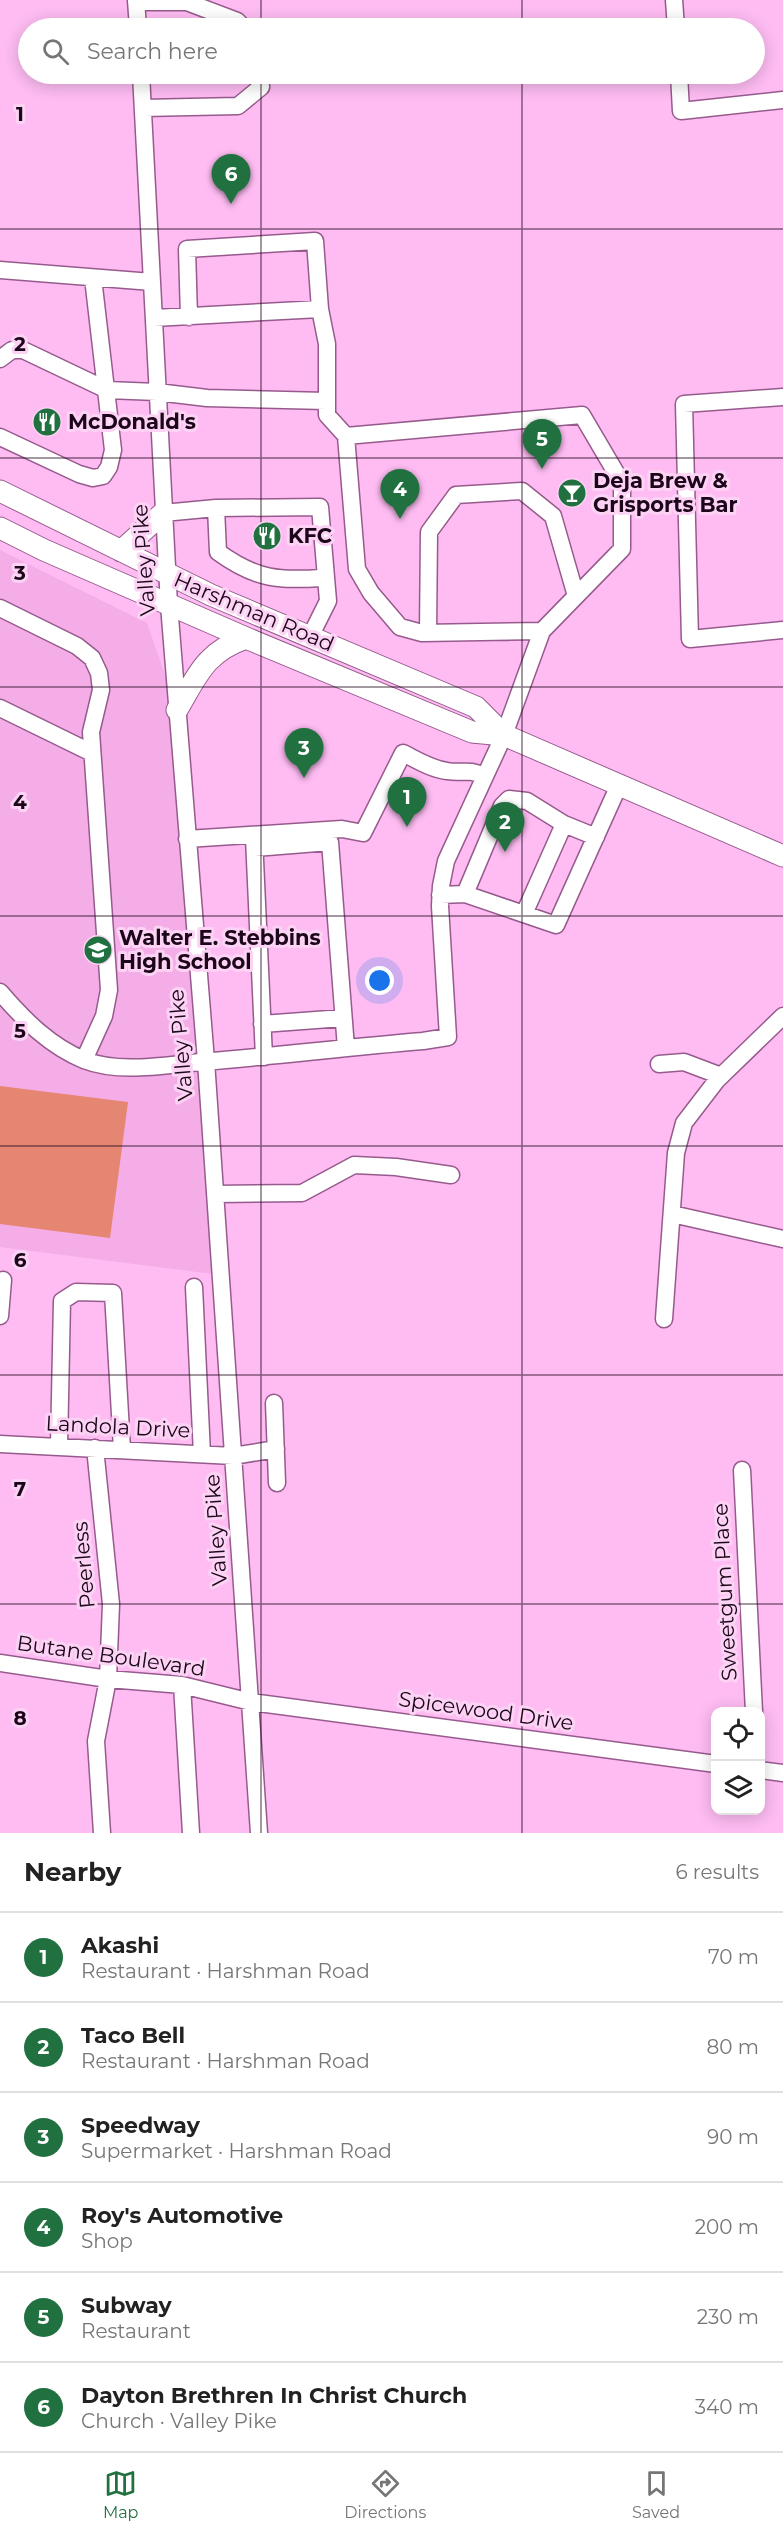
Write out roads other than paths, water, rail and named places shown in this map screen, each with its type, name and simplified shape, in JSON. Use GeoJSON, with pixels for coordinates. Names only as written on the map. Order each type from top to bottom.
{"type":"FeatureCollection","features":[{"type":"Feature","properties":{"kind":"main road","name":"Harshman Road"},"geometry":{"type":"LineString","coordinates":[[0,491],[168,574],[476,707],[504,735]]}},
{"type":"Feature","properties":{"kind":"main road"},"geometry":{"type":"LineString","coordinates":[[121,551],[163,513]]}},
{"type":"Feature","properties":{"kind":"main road","name":"Harshman Road"},"geometry":{"type":"LineString","coordinates":[[0,528],[44,550],[246,639],[472,732],[504,735],[783,856]]}},
{"type":"Feature","properties":{"kind":"main road"},"geometry":{"type":"LineString","coordinates":[[177,710],[204,663],[230,644],[246,639]]}},
{"type":"Feature","properties":{"kind":"street"},"geometry":{"type":"LineString","coordinates":[[674,0],[675,18]]}},
{"type":"Feature","properties":{"kind":"street"},"geometry":{"type":"LineString","coordinates":[[137,18],[136,1],[187,2],[229,18]]}},
{"type":"Feature","properties":{"kind":"street","name":"Valley Pike"},"geometry":{"type":"LineString","coordinates":[[142,84],[169,605],[206,1061],[259,1833]]}},
{"type":"Feature","properties":{"kind":"street"},"geometry":{"type":"LineString","coordinates":[[143,108],[238,106],[261,87],[261,84]]}},
{"type":"Feature","properties":{"kind":"street"},"geometry":{"type":"LineString","coordinates":[[680,84],[681,111],[783,100]]}},
{"type":"Feature","properties":{"kind":"street"},"geometry":{"type":"LineString","coordinates":[[189,317],[187,249],[315,241],[320,309],[327,344],[327,415],[346,436],[357,569],[370,593],[400,627],[428,633],[542,631]]}},
{"type":"Feature","properties":{"kind":"street"},"geometry":{"type":"LineString","coordinates":[[0,270],[152,282]]}},
{"type":"Feature","properties":{"kind":"street"},"geometry":{"type":"LineString","coordinates":[[0,437],[79,474],[93,478],[103,476],[109,467],[113,450],[93,278]]}},
{"type":"Feature","properties":{"kind":"street"},"geometry":{"type":"LineString","coordinates":[[154,318],[320,309]]}},
{"type":"Feature","properties":{"kind":"street"},"geometry":{"type":"LineString","coordinates":[[0,359],[12,350],[23,350],[106,390],[157,392],[207,398],[326,401]]}},
{"type":"Feature","properties":{"kind":"street"},"geometry":{"type":"LineString","coordinates":[[783,397],[684,404],[690,639],[783,630]]}},
{"type":"Feature","properties":{"kind":"street"},"geometry":{"type":"LineString","coordinates":[[0,993],[35,1030],[84,1060],[102,1065],[124,1067],[264,1057],[448,1037],[440,895],[447,861],[504,735],[542,631],[622,549],[622,483],[582,415],[346,436]]}},
{"type":"Feature","properties":{"kind":"street"},"geometry":{"type":"LineString","coordinates":[[428,633],[429,532],[456,495],[522,490],[553,516],[576,596]]}},
{"type":"Feature","properties":{"kind":"street"},"geometry":{"type":"LineString","coordinates":[[163,513],[216,508],[320,507],[328,601],[310,637]]}},
{"type":"Feature","properties":{"kind":"street"},"geometry":{"type":"LineString","coordinates":[[216,508],[218,552],[239,567],[266,577],[326,579]]}},
{"type":"Feature","properties":{"kind":"street"},"geometry":{"type":"LineString","coordinates":[[0,609],[77,646],[92,658],[99,673],[101,690],[91,732],[109,990],[104,1016],[84,1060]]}},
{"type":"Feature","properties":{"kind":"street"},"geometry":{"type":"LineString","coordinates":[[0,708],[92,753]]}},
{"type":"Feature","properties":{"kind":"street"},"geometry":{"type":"LineString","coordinates":[[254,841],[348,829],[363,833],[403,753],[448,772],[467,770],[485,776]]}},
{"type":"Feature","properties":{"kind":"street"},"geometry":{"type":"LineString","coordinates":[[440,895],[465,894],[556,925],[619,785]]}},
{"type":"Feature","properties":{"kind":"street"},"geometry":{"type":"LineString","coordinates":[[465,894],[502,806],[509,799],[527,801],[564,824],[596,837]]}},
{"type":"Feature","properties":{"kind":"street"},"geometry":{"type":"LineString","coordinates":[[524,914],[564,824]]}},
{"type":"Feature","properties":{"kind":"street"},"geometry":{"type":"LineString","coordinates":[[187,839],[330,842],[346,1048]]}},
{"type":"Feature","properties":{"kind":"street"},"geometry":{"type":"LineString","coordinates":[[254,841],[264,1057]]}},
{"type":"Feature","properties":{"kind":"street"},"geometry":{"type":"LineString","coordinates":[[664,1319],[676,1153],[684,1123],[721,1076],[783,1016]]}},
{"type":"Feature","properties":{"kind":"street"},"geometry":{"type":"LineString","coordinates":[[262,1024],[343,1018]]}},
{"type":"Feature","properties":{"kind":"street"},"geometry":{"type":"LineString","coordinates":[[658,1064],[684,1062],[721,1076]]}},
{"type":"Feature","properties":{"kind":"street"},"geometry":{"type":"LineString","coordinates":[[215,1194],[302,1193],[354,1165],[396,1167],[451,1175]]}},
{"type":"Feature","properties":{"kind":"street"},"geometry":{"type":"LineString","coordinates":[[672,1214],[783,1239]]}},
{"type":"Feature","properties":{"kind":"street"},"geometry":{"type":"LineString","coordinates":[[0,1316],[3,1280]]}},
{"type":"Feature","properties":{"kind":"street"},"geometry":{"type":"LineString","coordinates":[[194,1287],[202,1454]]}},
{"type":"Feature","properties":{"kind":"street"},"geometry":{"type":"LineString","coordinates":[[59,1446],[62,1301],[76,1292],[113,1293],[122,1449]]}},
{"type":"Feature","properties":{"kind":"street"},"geometry":{"type":"LineString","coordinates":[[274,1402],[277,1483]]}},
{"type":"Feature","properties":{"kind":"street","name":"Landola Drive"},"geometry":{"type":"LineString","coordinates":[[0,1444],[233,1456],[276,1449]]}},
{"type":"Feature","properties":{"kind":"street","name":"Peerless"},"geometry":{"type":"LineString","coordinates":[[95,1448],[111,1604],[108,1679],[96,1741],[102,1833]]}},
{"type":"Feature","properties":{"kind":"street","name":"Sweetgum Place"},"geometry":{"type":"LineString","coordinates":[[742,1470],[754,1707]]}},
{"type":"Feature","properties":{"kind":"street","name":"Butane Boulevard"},"geometry":{"type":"LineString","coordinates":[[0,1663],[108,1679],[182,1685],[251,1702]]}},
{"type":"Feature","properties":{"kind":"street"},"geometry":{"type":"LineString","coordinates":[[182,1685],[190,1833]]}},
{"type":"Feature","properties":{"kind":"street","name":"Spicewood Drive"},"geometry":{"type":"LineString","coordinates":[[251,1702],[711,1763]]}},
{"type":"Feature","properties":{"kind":"street"},"geometry":{"type":"LineString","coordinates":[[765,1771],[783,1773]]}},
{"type":"Feature","properties":{"kind":"place","name":"Dayton Brethren In Christ Church"},"geometry":{"type":"Point","coordinates":[231,204]}},
{"type":"Feature","properties":{"kind":"place","name":"McDonald's"},"geometry":{"type":"Point","coordinates":[47,422]}},
{"type":"Feature","properties":{"kind":"place","name":"Subway"},"geometry":{"type":"Point","coordinates":[542,469]}},
{"type":"Feature","properties":{"kind":"place","name":"Deja Brew & Grisports Bar"},"geometry":{"type":"Point","coordinates":[572,493]}},
{"type":"Feature","properties":{"kind":"place","name":"Roy's Automotive"},"geometry":{"type":"Point","coordinates":[400,519]}},
{"type":"Feature","properties":{"kind":"place","name":"KFC"},"geometry":{"type":"Point","coordinates":[267,536]}},
{"type":"Feature","properties":{"kind":"place","name":"Speedway"},"geometry":{"type":"Point","coordinates":[304,778]}},
{"type":"Feature","properties":{"kind":"place","name":"Akashi"},"geometry":{"type":"Point","coordinates":[407,827]}},
{"type":"Feature","properties":{"kind":"place","name":"Taco Bell"},"geometry":{"type":"Point","coordinates":[505,852]}},
{"type":"Feature","properties":{"kind":"place","name":"Walter E. Stebbins High School"},"geometry":{"type":"Point","coordinates":[98,950]}}]}
